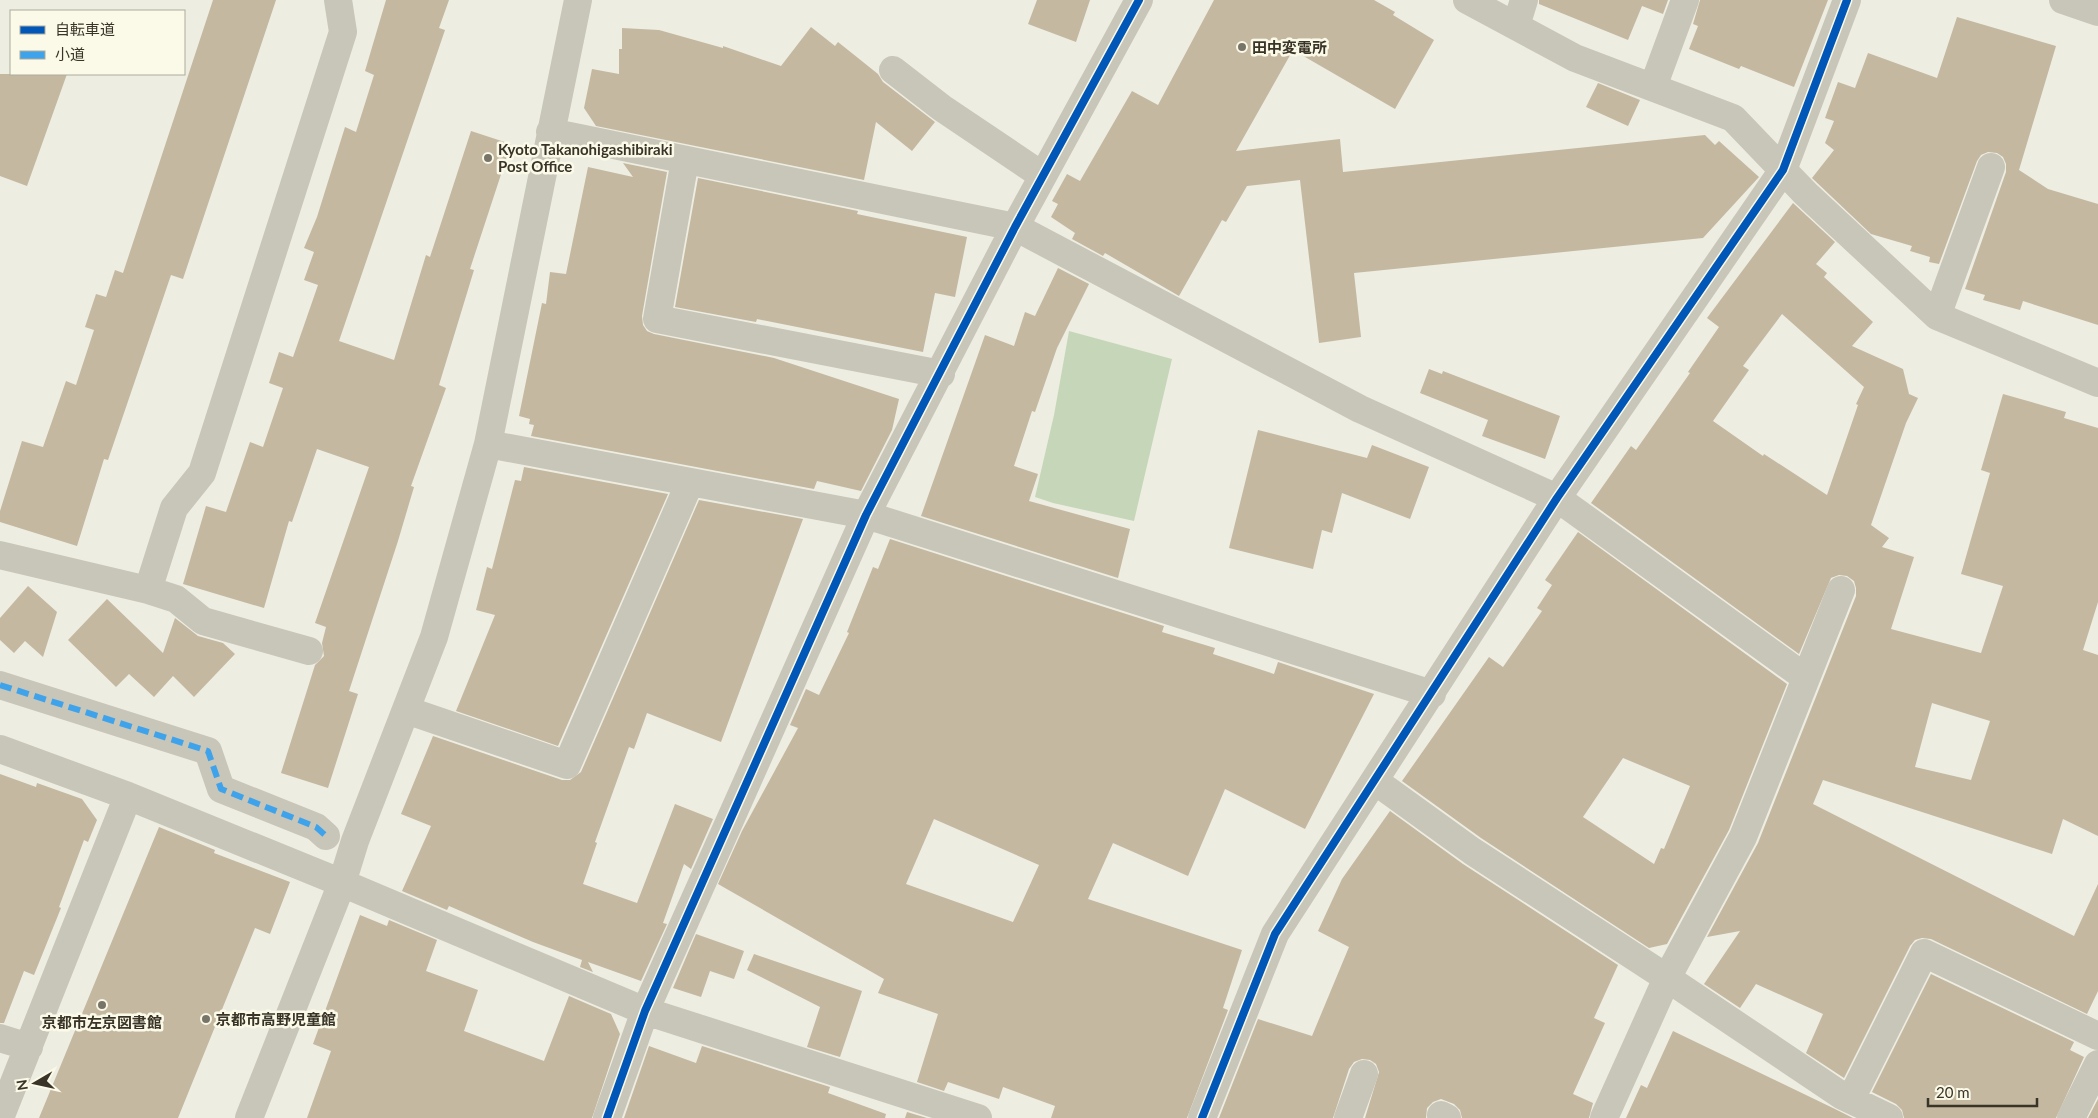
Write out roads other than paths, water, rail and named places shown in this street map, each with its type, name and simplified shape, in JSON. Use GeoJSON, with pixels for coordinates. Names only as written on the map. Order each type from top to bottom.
{"type":"FeatureCollection","features":[{"type":"Feature","properties":{"kind":"street"},"geometry":{"type":"LineString","coordinates":[[148,590],[174,508],[202,473],[342,32],[338,0]]}},
{"type":"Feature","properties":{"kind":"street"},"geometry":{"type":"LineString","coordinates":[[249,1118],[342,883],[355,841],[434,637],[488,444],[578,0]]}},
{"type":"Feature","properties":{"kind":"street"},"geometry":{"type":"LineString","coordinates":[[606,1118],[645,1011],[866,515],[941,374],[1015,227],[1139,0]]}},
{"type":"Feature","properties":{"kind":"street"},"geometry":{"type":"LineString","coordinates":[[1467,0],[1575,58],[1733,118],[1783,170],[1936,316],[2098,383]]}},
{"type":"Feature","properties":{"kind":"street"},"geometry":{"type":"LineString","coordinates":[[1516,26],[1524,0]]}},
{"type":"Feature","properties":{"kind":"street"},"geometry":{"type":"LineString","coordinates":[[1653,87],[1684,0]]}},
{"type":"Feature","properties":{"kind":"street"},"geometry":{"type":"LineString","coordinates":[[1202,1118],[1275,934],[1557,498],[1783,170],[1847,0]]}},
{"type":"Feature","properties":{"kind":"street"},"geometry":{"type":"LineString","coordinates":[[2063,0],[2098,12]]}},
{"type":"Feature","properties":{"kind":"street"},"geometry":{"type":"LineString","coordinates":[[893,70],[942,108],[1043,176]]}},
{"type":"Feature","properties":{"kind":"street"},"geometry":{"type":"LineString","coordinates":[[550,132],[1015,227],[1360,409],[1557,498],[1806,678]]}},
{"type":"Feature","properties":{"kind":"street"},"geometry":{"type":"LineString","coordinates":[[685,160],[657,319],[941,374]]}},
{"type":"Feature","properties":{"kind":"street"},"geometry":{"type":"LineString","coordinates":[[1936,316],[1991,167]]}},
{"type":"Feature","properties":{"kind":"street"},"geometry":{"type":"LineString","coordinates":[[488,444],[866,515],[1432,694]]}},
{"type":"Feature","properties":{"kind":"street"},"geometry":{"type":"LineString","coordinates":[[406,710],[566,765],[690,482]]}},
{"type":"Feature","properties":{"kind":"street"},"geometry":{"type":"LineString","coordinates":[[0,555],[148,590],[176,599],[203,622],[309,652]]}},
{"type":"Feature","properties":{"kind":"street"},"geometry":{"type":"LineString","coordinates":[[1604,1118],[1667,978],[1743,837],[1841,590]]}},
{"type":"Feature","properties":{"kind":"street"},"geometry":{"type":"LineString","coordinates":[[0,685],[208,751],[221,789],[316,827],[326,836]]}},
{"type":"Feature","properties":{"kind":"street"},"geometry":{"type":"LineString","coordinates":[[0,749],[128,796],[342,883],[645,1011],[978,1118]]}},
{"type":"Feature","properties":{"kind":"street"},"geometry":{"type":"LineString","coordinates":[[1375,781],[1472,852],[1851,1099],[1889,1118]]}},
{"type":"Feature","properties":{"kind":"street"},"geometry":{"type":"LineString","coordinates":[[0,1118],[128,796]]}},
{"type":"Feature","properties":{"kind":"street"},"geometry":{"type":"LineString","coordinates":[[1851,1099],[1924,953],[2098,1036]]}},
{"type":"Feature","properties":{"kind":"street"},"geometry":{"type":"LineString","coordinates":[[0,1038],[29,1047]]}},
{"type":"Feature","properties":{"kind":"street"},"geometry":{"type":"LineString","coordinates":[[2071,1118],[2098,1064]]}},
{"type":"Feature","properties":{"kind":"street"},"geometry":{"type":"LineString","coordinates":[[1348,1118],[1364,1074]]}},
{"type":"Feature","properties":{"kind":"place","name":"田中変電所"},"geometry":{"type":"Point","coordinates":[1242,47]}},
{"type":"Feature","properties":{"kind":"place","name":"Kyoto Takanohigashibiraki Post Office"},"geometry":{"type":"Point","coordinates":[488,158]}},
{"type":"Feature","properties":{"kind":"place","name":"京都市左京図書館"},"geometry":{"type":"Point","coordinates":[102,1005]}},
{"type":"Feature","properties":{"kind":"place","name":"京都市高野児童館"},"geometry":{"type":"Point","coordinates":[206,1019]}}]}
